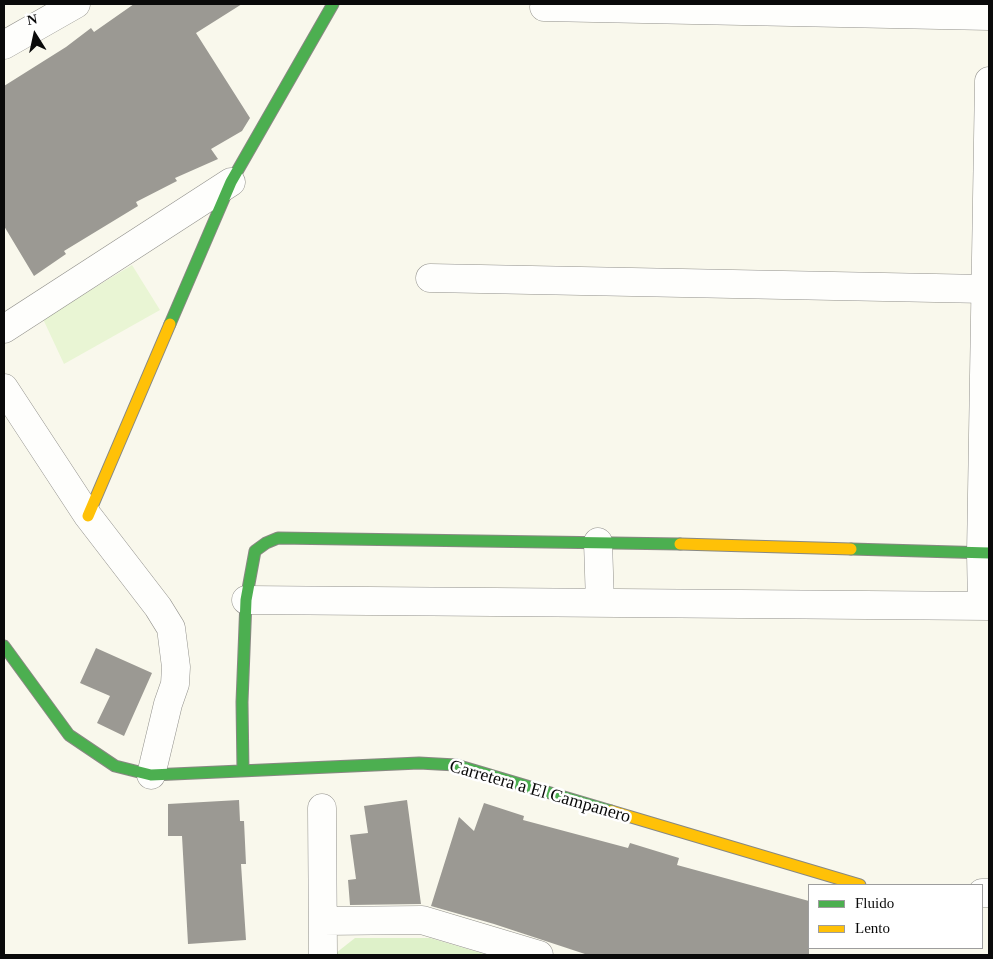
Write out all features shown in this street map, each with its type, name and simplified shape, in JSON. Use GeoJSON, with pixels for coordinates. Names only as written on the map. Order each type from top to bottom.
{"type":"FeatureCollection","features":[{"type":"Feature","properties":{"kind":"street"},"geometry":{"type":"LineString","coordinates":[[4,45],[76,4]]}},
{"type":"Feature","properties":{"kind":"street"},"geometry":{"type":"LineString","coordinates":[[88,516],[231,182],[332,4]]}},
{"type":"Feature","properties":{"kind":"street"},"geometry":{"type":"LineString","coordinates":[[544,7],[989,16]]}},
{"type":"Feature","properties":{"kind":"street"},"geometry":{"type":"LineString","coordinates":[[246,600],[985,606],[985,289],[989,82]]}},
{"type":"Feature","properties":{"kind":"street"},"geometry":{"type":"LineString","coordinates":[[4,328],[231,182]]}},
{"type":"Feature","properties":{"kind":"street"},"geometry":{"type":"LineString","coordinates":[[430,278],[985,289]]}},
{"type":"Feature","properties":{"kind":"street"},"geometry":{"type":"LineString","coordinates":[[4,388],[88,516],[172,628],[176,667],[175,684],[168,704],[151,775]]}},
{"type":"Feature","properties":{"kind":"street"},"geometry":{"type":"LineString","coordinates":[[243,771],[242,702],[246,600],[255,551],[266,543],[278,538],[598,542],[985,553]]}},
{"type":"Feature","properties":{"kind":"street"},"geometry":{"type":"LineString","coordinates":[[598,542],[600,603]]}},
{"type":"Feature","properties":{"kind":"street","name":"Carretera a El Campanero"},"geometry":{"type":"LineString","coordinates":[[4,646],[69,735],[115,766],[151,775],[419,763],[456,765],[857,884]]}},
{"type":"Feature","properties":{"kind":"street"},"geometry":{"type":"LineString","coordinates":[[322,808],[323,955]]}},
{"type":"Feature","properties":{"kind":"street"},"geometry":{"type":"LineString","coordinates":[[323,921],[422,920],[539,955]]}},
{"type":"Feature","properties":{"kind":"green space"},"geometry":{"type":"Polygon","coordinates":[[[132,265],[160,310],[64,364],[43,319],[132,265]]]}},
{"type":"Feature","properties":{"kind":"green space"},"geometry":{"type":"Polygon","coordinates":[[[355,938],[430,938],[488,955],[335,955],[355,938]]]}},
{"type":"Feature","properties":{"kind":"building"},"geometry":{"type":"Polygon","coordinates":[[[134,4],[242,4],[196,33],[250,118],[242,131],[211,149],[218,159],[175,178],[177,181],[136,202],[138,206],[64,251],[66,254],[34,276],[4,226],[4,86],[66,47],[91,28],[94,32],[134,4]]]}},
{"type":"Feature","properties":{"kind":"building"},"geometry":{"type":"Polygon","coordinates":[[[96,648],[152,673],[124,736],[97,723],[110,696],[80,683],[96,648]]]}},
{"type":"Feature","properties":{"kind":"building"},"geometry":{"type":"Polygon","coordinates":[[[239,800],[240,821],[244,821],[246,864],[241,864],[246,940],[188,944],[182,836],[168,836],[168,804],[239,800]]]}},
{"type":"Feature","properties":{"kind":"building"},"geometry":{"type":"Polygon","coordinates":[[[407,800],[421,904],[350,905],[348,880],[356,879],[350,835],[368,833],[364,806],[407,800]]]}},
{"type":"Feature","properties":{"kind":"building"},"geometry":{"type":"Polygon","coordinates":[[[484,803],[524,816],[523,820],[628,848],[630,843],[679,858],[677,865],[808,901],[809,955],[588,955],[494,924],[431,906],[459,817],[474,831],[484,803]]]}},
{"type":"Feature","properties":{"kind":"traffic: fast"},"geometry":{"type":"LineString","coordinates":[[170,324],[231,182],[333,4]]}},
{"type":"Feature","properties":{"kind":"traffic: fast"},"geometry":{"type":"LineString","coordinates":[[243,771],[242,702],[246,600],[255,551],[266,543],[278,538],[680,544]]}},
{"type":"Feature","properties":{"kind":"traffic: fast"},"geometry":{"type":"LineString","coordinates":[[851,549],[989,553]]}},
{"type":"Feature","properties":{"kind":"traffic: fast"},"geometry":{"type":"LineString","coordinates":[[4,646],[69,735],[115,766],[151,775],[419,763],[456,765],[611,811]]}},
{"type":"Feature","properties":{"kind":"traffic: slow"},"geometry":{"type":"LineString","coordinates":[[88,516],[170,324]]}},
{"type":"Feature","properties":{"kind":"traffic: slow"},"geometry":{"type":"LineString","coordinates":[[680,544],[851,549]]}},
{"type":"Feature","properties":{"kind":"traffic: slow"},"geometry":{"type":"LineString","coordinates":[[611,811],[857,884]]}}]}
